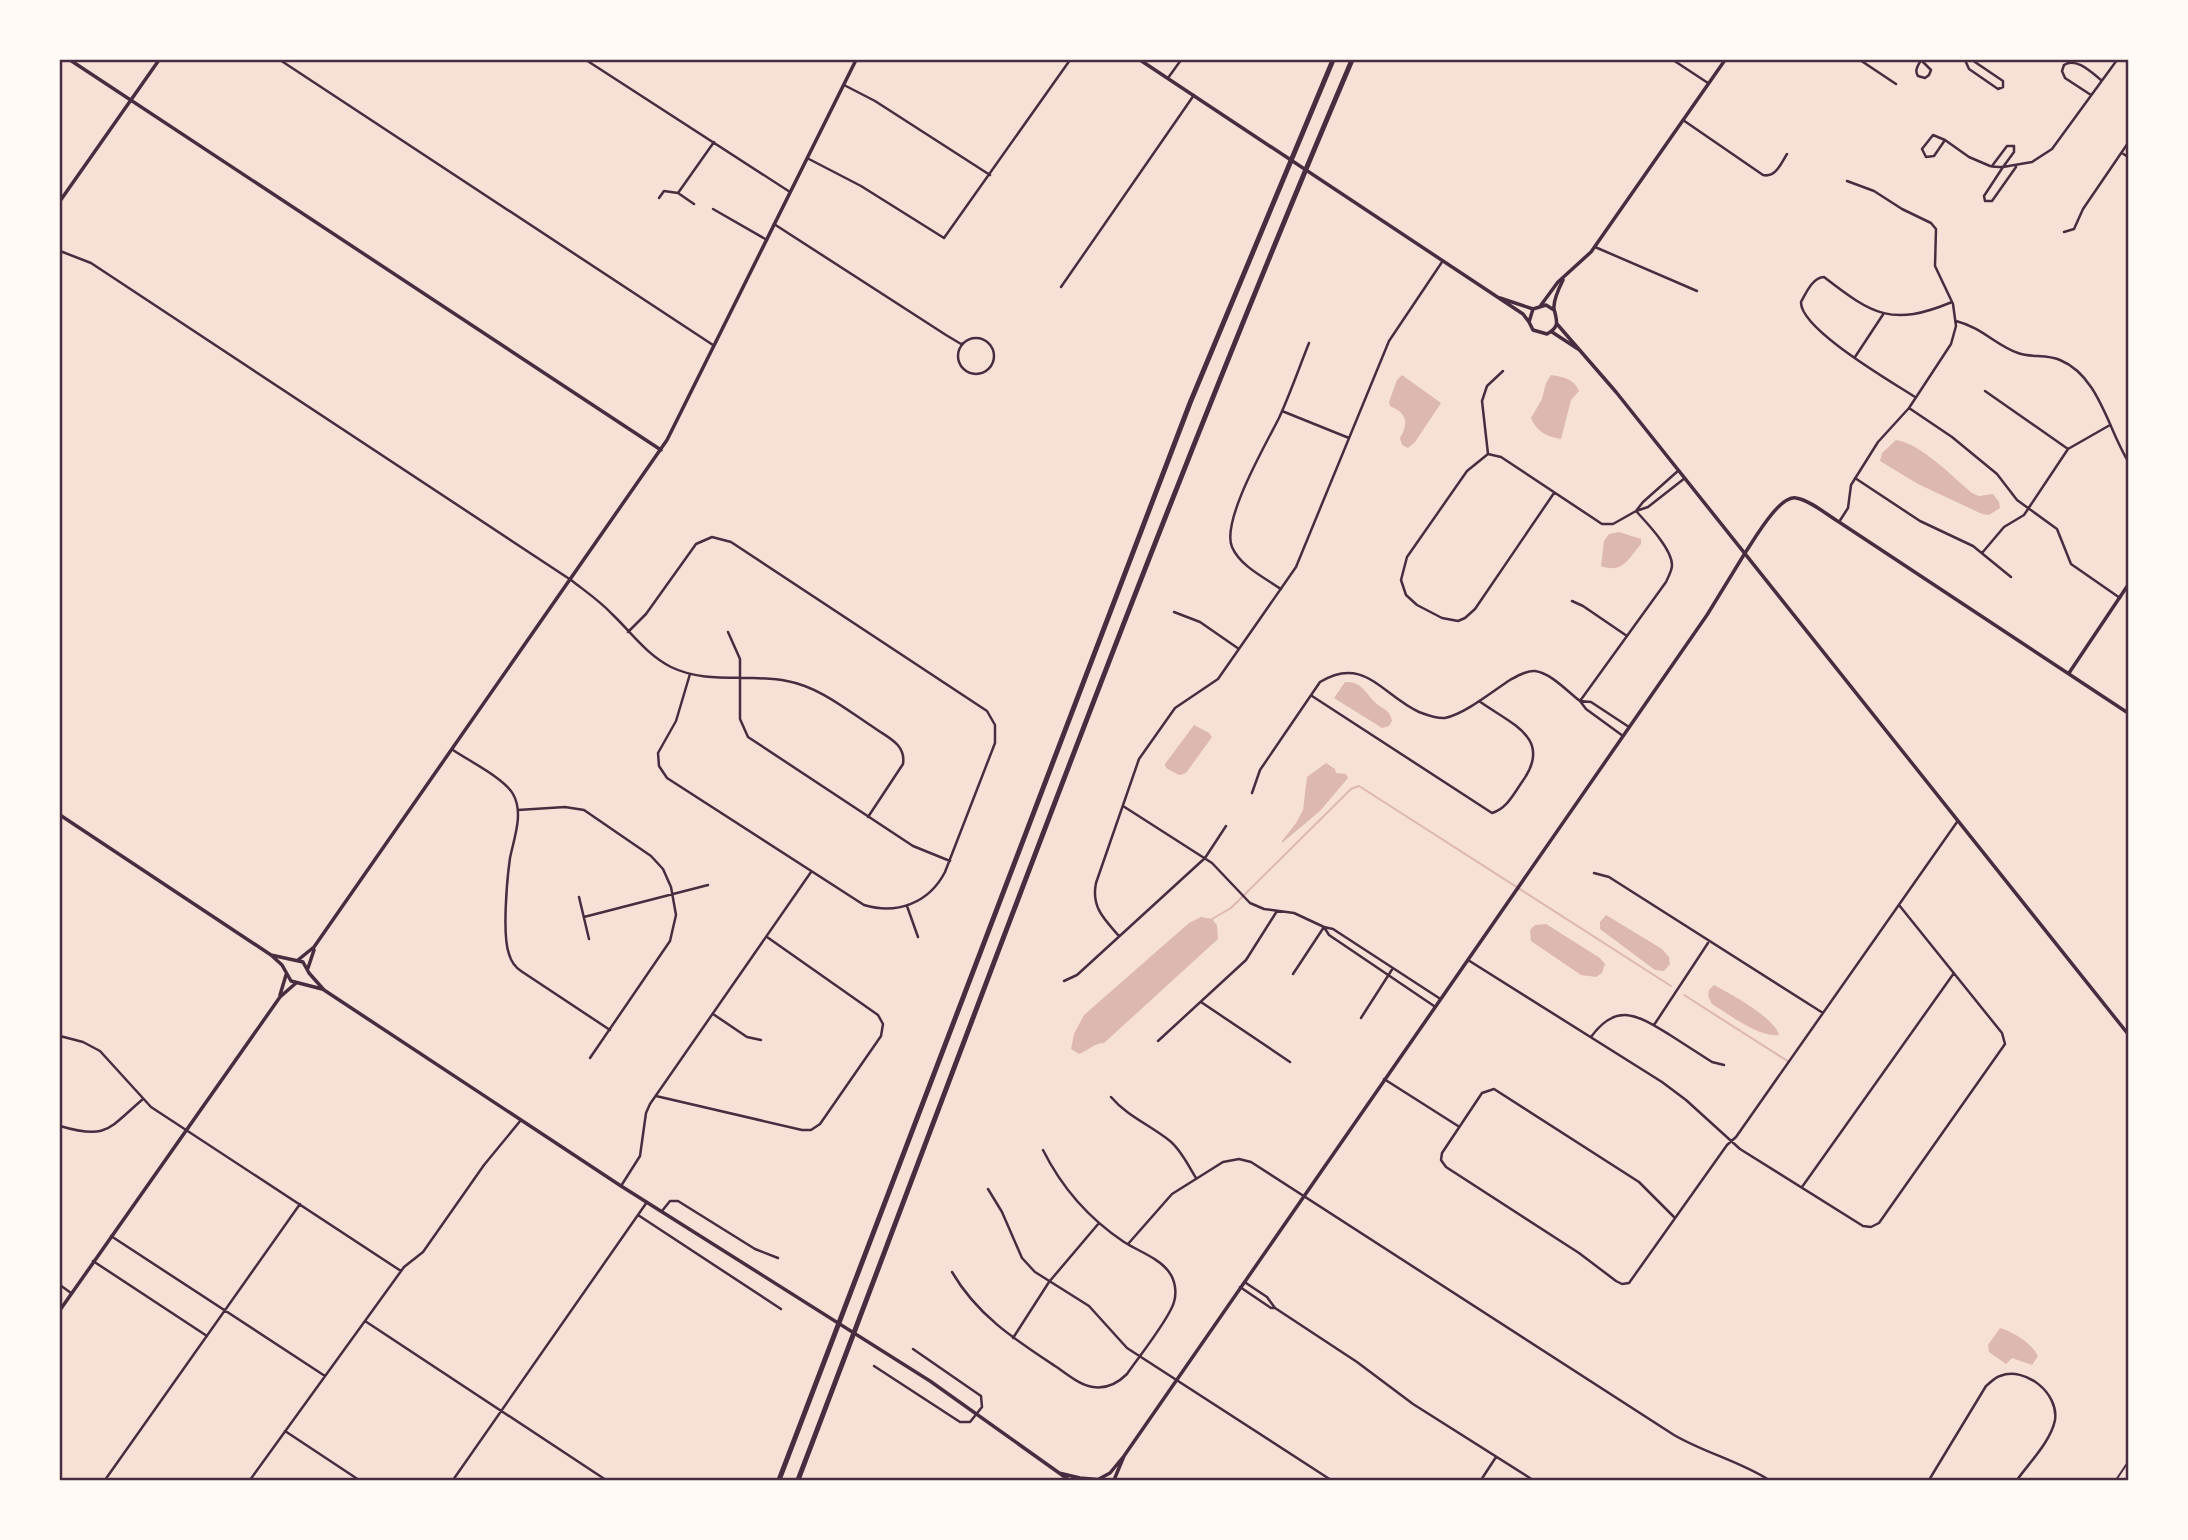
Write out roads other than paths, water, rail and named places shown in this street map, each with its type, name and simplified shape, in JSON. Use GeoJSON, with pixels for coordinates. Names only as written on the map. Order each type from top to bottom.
{"type":"FeatureCollection","features":[{"type":"Feature","properties":{"kind":"highway"},"geometry":{"type":"LineString","coordinates":[[779,1480],[1191,403],[1333,60]]}},
{"type":"Feature","properties":{"kind":"highway"},"geometry":{"type":"LineString","coordinates":[[798,1480],[1201,422],[1318,136],[1352,60]]}},
{"type":"Feature","properties":{"kind":"main road"},"geometry":{"type":"LineString","coordinates":[[70,60],[661,450]]}},
{"type":"Feature","properties":{"kind":"main road"},"geometry":{"type":"LineString","coordinates":[[60,201],[159,60]]}},
{"type":"Feature","properties":{"kind":"main road"},"geometry":{"type":"LineString","coordinates":[[280,997],[287,966],[314,947],[661,450],[856,60]]}},
{"type":"Feature","properties":{"kind":"main road"},"geometry":{"type":"LineString","coordinates":[[1140,60],[1523,314],[1537,333],[1551,332],[1582,352]]}},
{"type":"Feature","properties":{"kind":"main road"},"geometry":{"type":"LineString","coordinates":[[1486,290],[1499,298],[1533,309],[1541,305],[1558,282],[1595,247],[1725,60]]}},
{"type":"Feature","properties":{"kind":"main road"},"geometry":{"type":"LineString","coordinates":[[1564,278],[1555,299],[1554,310],[1558,324],[1679,470],[2129,1034]]}},
{"type":"Feature","properties":{"kind":"main road"},"geometry":{"type":"LineString","coordinates":[[1541,305],[1554,310]]}},
{"type":"Feature","properties":{"kind":"main road"},"geometry":{"type":"LineString","coordinates":[[1529,322],[1533,309]]}},
{"type":"Feature","properties":{"kind":"main road"},"geometry":{"type":"LineString","coordinates":[[1551,332],[1558,324]]}},
{"type":"Feature","properties":{"kind":"main road"},"geometry":{"type":"LineString","coordinates":[[1096,1480],[1110,1473],[1124,1456],[1707,615],[1745,553],[1780,505],[1792,498],[1805,501],[2129,713]]}},
{"type":"Feature","properties":{"kind":"main road"},"geometry":{"type":"LineString","coordinates":[[2069,673],[2129,585]]}},
{"type":"Feature","properties":{"kind":"main road"},"geometry":{"type":"LineString","coordinates":[[60,816],[271,955],[291,981],[324,990]]}},
{"type":"Feature","properties":{"kind":"main road"},"geometry":{"type":"LineString","coordinates":[[60,1310],[280,997],[306,979],[314,947]]}},
{"type":"Feature","properties":{"kind":"main road"},"geometry":{"type":"LineString","coordinates":[[271,955],[305,964],[324,990],[621,1186],[943,1390],[1069,1480]]}},
{"type":"Feature","properties":{"kind":"main road"},"geometry":{"type":"LineString","coordinates":[[1114,1480],[1124,1456]]}},
{"type":"Feature","properties":{"kind":"main road"},"geometry":{"type":"LineString","coordinates":[[1057,1473],[1103,1480]]}},
{"type":"Feature","properties":{"kind":"street"},"geometry":{"type":"LineString","coordinates":[[280,60],[714,346]]}},
{"type":"Feature","properties":{"kind":"street"},"geometry":{"type":"LineString","coordinates":[[586,60],[790,192]]}},
{"type":"Feature","properties":{"kind":"street"},"geometry":{"type":"LineString","coordinates":[[807,158],[861,186],[944,238],[1070,60]]}},
{"type":"Feature","properties":{"kind":"street"},"geometry":{"type":"LineString","coordinates":[[1168,78],[1181,60]]}},
{"type":"Feature","properties":{"kind":"street"},"geometry":{"type":"LineString","coordinates":[[1673,60],[1708,83]]}},
{"type":"Feature","properties":{"kind":"street"},"geometry":{"type":"LineString","coordinates":[[1860,60],[1896,85]]}},
{"type":"Feature","properties":{"kind":"street"},"geometry":{"type":"LineString","coordinates":[[1922,60],[1931,70],[1925,78],[1918,76],[1916,72],[1922,60]]}},
{"type":"Feature","properties":{"kind":"street"},"geometry":{"type":"LineString","coordinates":[[1965,60],[1969,69],[1998,89],[2003,87],[2003,81],[1972,60]]}},
{"type":"Feature","properties":{"kind":"street"},"geometry":{"type":"LineString","coordinates":[[1945,140],[1933,157],[1923,155],[1923,147],[1931,136],[1937,135],[1945,140],[1972,159],[1992,166],[2016,167],[2032,162],[2052,149],[2117,60]]}},
{"type":"Feature","properties":{"kind":"street"},"geometry":{"type":"LineString","coordinates":[[2091,95],[2065,78],[2062,71],[2064,65],[2076,62],[2101,80]]}},
{"type":"Feature","properties":{"kind":"street"},"geometry":{"type":"LineString","coordinates":[[844,85],[875,101],[990,175]]}},
{"type":"Feature","properties":{"kind":"street"},"geometry":{"type":"LineString","coordinates":[[1061,288],[1194,96]]}},
{"type":"Feature","properties":{"kind":"street"},"geometry":{"type":"LineString","coordinates":[[1683,120],[1763,175],[1774,173],[1787,154]]}},
{"type":"Feature","properties":{"kind":"street"},"geometry":{"type":"LineString","coordinates":[[678,193],[714,142]]}},
{"type":"Feature","properties":{"kind":"street"},"geometry":{"type":"LineString","coordinates":[[2064,232],[2074,229],[2083,209],[2129,143]]}},
{"type":"Feature","properties":{"kind":"street"},"geometry":{"type":"LineString","coordinates":[[1992,166],[2011,144],[2015,151],[1984,196],[1987,202],[1992,201],[2016,167]]}},
{"type":"Feature","properties":{"kind":"street"},"geometry":{"type":"LineString","coordinates":[[2122,153],[2129,157]]}},
{"type":"Feature","properties":{"kind":"street"},"geometry":{"type":"LineString","coordinates":[[1839,522],[1849,508],[1851,485],[1855,478],[1878,442],[1909,408],[1951,344],[1956,321],[1952,302],[1935,266],[1936,229],[1931,223],[1874,191],[1847,181]]}},
{"type":"Feature","properties":{"kind":"street"},"geometry":{"type":"LineString","coordinates":[[659,198],[664,191],[678,193],[694,204]]}},
{"type":"Feature","properties":{"kind":"street"},"geometry":{"type":"LineString","coordinates":[[713,209],[767,240]]}},
{"type":"Feature","properties":{"kind":"street"},"geometry":{"type":"LineString","coordinates":[[774,224],[961,344],[963,343],[978,338],[991,346],[994,356],[987,370],[971,373],[962,366],[958,357],[963,343]]}},
{"type":"Feature","properties":{"kind":"street"},"geometry":{"type":"LineString","coordinates":[[1595,247],[1697,291]]}},
{"type":"Feature","properties":{"kind":"street"},"geometry":{"type":"LineString","coordinates":[[60,251],[91,263],[571,580],[608,610],[655,657],[690,674],[710,678],[779,679],[811,688],[895,742],[904,756],[902,766],[868,817]]}},
{"type":"Feature","properties":{"kind":"street"},"geometry":{"type":"LineString","coordinates":[[1119,936],[1097,911],[1094,897],[1096,883],[1139,759],[1171,713],[1216,681],[1301,557],[1391,337],[1442,262]]}},
{"type":"Feature","properties":{"kind":"street"},"geometry":{"type":"LineString","coordinates":[[1916,398],[1854,358],[1823,334],[1802,311],[1800,305],[1816,279],[1822,277],[1859,302],[1884,313],[1916,315],[1952,302]]}},
{"type":"Feature","properties":{"kind":"street"},"geometry":{"type":"LineString","coordinates":[[1854,358],[1884,313]]}},
{"type":"Feature","properties":{"kind":"street"},"geometry":{"type":"LineString","coordinates":[[1956,321],[1980,330],[2017,353],[2050,356],[2068,364],[2083,376],[2129,461]]}},
{"type":"Feature","properties":{"kind":"street"},"geometry":{"type":"LineString","coordinates":[[1280,589],[1242,562],[1231,545],[1230,532],[1256,462],[1282,411],[1309,343]]}},
{"type":"Feature","properties":{"kind":"street"},"geometry":{"type":"LineString","coordinates":[[1488,454],[1482,401],[1487,386],[1503,371]]}},
{"type":"Feature","properties":{"kind":"street"},"geometry":{"type":"LineString","coordinates":[[1985,391],[2068,449]]}},
{"type":"Feature","properties":{"kind":"street"},"geometry":{"type":"LineString","coordinates":[[1909,408],[1952,437],[1997,474],[2011,495],[2057,529],[2071,564],[2120,598]]}},
{"type":"Feature","properties":{"kind":"street"},"geometry":{"type":"LineString","coordinates":[[1282,411],[1349,438]]}},
{"type":"Feature","properties":{"kind":"street"},"geometry":{"type":"LineString","coordinates":[[1982,553],[2004,527],[2022,517],[2068,449],[2110,425]]}},
{"type":"Feature","properties":{"kind":"street"},"geometry":{"type":"LineString","coordinates":[[1488,454],[1501,457],[1602,524],[1613,524],[1647,507],[1685,478]]}},
{"type":"Feature","properties":{"kind":"street"},"geometry":{"type":"LineString","coordinates":[[1488,454],[1467,471],[1407,557],[1401,580],[1403,588],[1406,595],[1426,609],[1450,620],[1465,618],[1475,609],[1555,493]]}},
{"type":"Feature","properties":{"kind":"street"},"geometry":{"type":"LineString","coordinates":[[1636,511],[1679,470]]}},
{"type":"Feature","properties":{"kind":"street"},"geometry":{"type":"LineString","coordinates":[[1855,478],[1916,519],[1969,544],[2011,577]]}},
{"type":"Feature","properties":{"kind":"street"},"geometry":{"type":"LineString","coordinates":[[1580,701],[1666,582],[1672,565],[1666,550],[1636,511]]}},
{"type":"Feature","properties":{"kind":"street"},"geometry":{"type":"LineString","coordinates":[[628,632],[646,614],[694,546],[707,538],[722,538],[731,541],[986,711],[996,729],[995,743],[950,862],[934,889],[907,906],[883,909],[864,905],[669,779],[658,763],[659,751],[676,721],[690,674]]}},
{"type":"Feature","properties":{"kind":"street"},"geometry":{"type":"LineString","coordinates":[[1572,601],[1627,636]]}},
{"type":"Feature","properties":{"kind":"street"},"geometry":{"type":"LineString","coordinates":[[1174,612],[1200,622],[1239,649]]}},
{"type":"Feature","properties":{"kind":"street"},"geometry":{"type":"LineString","coordinates":[[728,632],[738,653],[740,719],[748,737],[916,848],[950,862]]}},
{"type":"Feature","properties":{"kind":"street"},"geometry":{"type":"LineString","coordinates":[[1252,793],[1260,770],[1320,682],[1338,673],[1356,672],[1416,711],[1446,718],[1521,674],[1535,671],[1547,676],[1623,736]]}},
{"type":"Feature","properties":{"kind":"street"},"geometry":{"type":"LineString","coordinates":[[1312,696],[1492,813],[1502,809],[1530,772],[1535,750],[1531,739],[1478,700]]}},
{"type":"Feature","properties":{"kind":"street"},"geometry":{"type":"LineString","coordinates":[[1580,701],[1591,702],[1629,727]]}},
{"type":"Feature","properties":{"kind":"street"},"geometry":{"type":"LineString","coordinates":[[453,750],[506,785],[514,796],[518,810],[510,861],[506,919],[508,951],[513,963],[519,970],[610,1030]]}},
{"type":"Feature","properties":{"kind":"street"},"geometry":{"type":"LineString","coordinates":[[1124,806],[1205,858],[1225,874],[1246,899],[1264,909],[1294,913],[1334,929],[1439,998]]}},
{"type":"Feature","properties":{"kind":"street"},"geometry":{"type":"LineString","coordinates":[[518,810],[565,807],[584,810],[651,856],[665,873],[673,894],[676,922],[668,945],[590,1058]]}},
{"type":"Feature","properties":{"kind":"street"},"geometry":{"type":"LineString","coordinates":[[1675,1218],[1628,1174],[1498,1090],[1489,1089],[1482,1093],[1442,1153],[1441,1160],[1446,1167],[1616,1281],[1629,1283],[1958,820]]}},
{"type":"Feature","properties":{"kind":"street"},"geometry":{"type":"LineString","coordinates":[[1065,981],[1077,975],[1205,858],[1226,826]]}},
{"type":"Feature","properties":{"kind":"street"},"geometry":{"type":"LineString","coordinates":[[621,1186],[638,1160],[647,1111],[656,1096],[811,872]]}},
{"type":"Feature","properties":{"kind":"street"},"geometry":{"type":"LineString","coordinates":[[1594,873],[1609,877],[1823,1013]]}},
{"type":"Feature","properties":{"kind":"street"},"geometry":{"type":"LineString","coordinates":[[584,916],[708,885]]}},
{"type":"Feature","properties":{"kind":"street"},"geometry":{"type":"LineString","coordinates":[[579,897],[590,939]]}},
{"type":"Feature","properties":{"kind":"street"},"geometry":{"type":"LineString","coordinates":[[1467,959],[1670,1088],[1740,1149],[1863,1226],[1871,1227],[1879,1223],[2003,1049],[2005,1041],[2002,1033],[1899,905]]}},
{"type":"Feature","properties":{"kind":"street"},"geometry":{"type":"LineString","coordinates":[[907,906],[918,937]]}},
{"type":"Feature","properties":{"kind":"street"},"geometry":{"type":"LineString","coordinates":[[1158,1041],[1246,960],[1277,911]]}},
{"type":"Feature","properties":{"kind":"street"},"geometry":{"type":"LineString","coordinates":[[1293,974],[1324,927]]}},
{"type":"Feature","properties":{"kind":"street"},"geometry":{"type":"LineString","coordinates":[[1324,927],[1329,935],[1434,1006]]}},
{"type":"Feature","properties":{"kind":"street"},"geometry":{"type":"LineString","coordinates":[[656,1096],[802,1130],[813,1129],[820,1124],[881,1036],[884,1026],[880,1017],[767,937]]}},
{"type":"Feature","properties":{"kind":"street"},"geometry":{"type":"LineString","coordinates":[[1654,1025],[1709,942]]}},
{"type":"Feature","properties":{"kind":"street"},"geometry":{"type":"LineString","coordinates":[[1361,1018],[1393,968]]}},
{"type":"Feature","properties":{"kind":"street"},"geometry":{"type":"LineString","coordinates":[[1802,1187],[1954,973]]}},
{"type":"Feature","properties":{"kind":"street"},"geometry":{"type":"LineString","coordinates":[[1201,1002],[1290,1062]]}},
{"type":"Feature","properties":{"kind":"street"},"geometry":{"type":"LineString","coordinates":[[713,1014],[747,1037],[761,1040]]}},
{"type":"Feature","properties":{"kind":"street"},"geometry":{"type":"LineString","coordinates":[[1591,1037],[1598,1027],[1610,1018],[1634,1015],[1712,1062],[1724,1065]]}},
{"type":"Feature","properties":{"kind":"street"},"geometry":{"type":"LineString","coordinates":[[60,1036],[83,1042],[100,1051],[151,1107],[401,1271]]}},
{"type":"Feature","properties":{"kind":"street"},"geometry":{"type":"LineString","coordinates":[[1384,1079],[1459,1127]]}},
{"type":"Feature","properties":{"kind":"street"},"geometry":{"type":"LineString","coordinates":[[1111,1097],[1121,1108],[1170,1141],[1196,1178]]}},
{"type":"Feature","properties":{"kind":"street"},"geometry":{"type":"LineString","coordinates":[[60,1126],[85,1133],[104,1130],[143,1099]]}},
{"type":"Feature","properties":{"kind":"street"},"geometry":{"type":"LineString","coordinates":[[250,1480],[401,1271],[424,1251],[484,1165],[521,1120]]}},
{"type":"Feature","properties":{"kind":"street"},"geometry":{"type":"LineString","coordinates":[[951,1272],[978,1309],[1013,1338],[1079,1382],[1095,1388],[1107,1387],[1120,1381],[1172,1309],[1175,1287],[1164,1266],[1099,1223],[1069,1193],[1043,1150]]}},
{"type":"Feature","properties":{"kind":"street"},"geometry":{"type":"LineString","coordinates":[[1128,1244],[1168,1197],[1223,1162],[1244,1160],[1257,1165],[1304,1195],[1674,1435],[1704,1451],[1740,1463],[1769,1480]]}},
{"type":"Feature","properties":{"kind":"street"},"geometry":{"type":"LineString","coordinates":[[988,1189],[1002,1212],[1022,1258],[1035,1272],[1089,1306],[1121,1342],[1175,1381],[1331,1480]]}},
{"type":"Feature","properties":{"kind":"street"},"geometry":{"type":"LineString","coordinates":[[662,1211],[670,1201],[678,1201],[755,1249],[778,1258]]}},
{"type":"Feature","properties":{"kind":"street"},"geometry":{"type":"LineString","coordinates":[[453,1480],[647,1202]]}},
{"type":"Feature","properties":{"kind":"street"},"geometry":{"type":"LineString","coordinates":[[105,1480],[300,1205]]}},
{"type":"Feature","properties":{"kind":"street"},"geometry":{"type":"LineString","coordinates":[[638,1214],[781,1309]]}},
{"type":"Feature","properties":{"kind":"street"},"geometry":{"type":"LineString","coordinates":[[1013,1338],[1049,1282],[1099,1223]]}},
{"type":"Feature","properties":{"kind":"street"},"geometry":{"type":"LineString","coordinates":[[111,1236],[325,1376]]}},
{"type":"Feature","properties":{"kind":"street"},"geometry":{"type":"LineString","coordinates":[[93,1261],[207,1336]]}},
{"type":"Feature","properties":{"kind":"street"},"geometry":{"type":"LineString","coordinates":[[1244,1282],[1267,1297],[1275,1308],[1357,1362],[1413,1404],[1533,1480]]}},
{"type":"Feature","properties":{"kind":"street"},"geometry":{"type":"LineString","coordinates":[[60,1285],[71,1293]]}},
{"type":"Feature","properties":{"kind":"street"},"geometry":{"type":"LineString","coordinates":[[1240,1287],[1275,1308]]}},
{"type":"Feature","properties":{"kind":"street"},"geometry":{"type":"LineString","coordinates":[[365,1321],[606,1480]]}},
{"type":"Feature","properties":{"kind":"street"},"geometry":{"type":"LineString","coordinates":[[874,1366],[960,1422],[968,1423],[978,1415],[983,1405],[981,1396],[913,1349]]}},
{"type":"Feature","properties":{"kind":"street"},"geometry":{"type":"LineString","coordinates":[[1929,1480],[1986,1386],[2000,1376],[2018,1374],[2034,1380],[2049,1394],[2056,1406],[2051,1432],[2017,1480]]}},
{"type":"Feature","properties":{"kind":"street"},"geometry":{"type":"LineString","coordinates":[[285,1431],[359,1480]]}},
{"type":"Feature","properties":{"kind":"street"},"geometry":{"type":"LineString","coordinates":[[1481,1480],[1496,1457]]}},
{"type":"Feature","properties":{"kind":"lane"},"geometry":{"type":"LineString","coordinates":[[2116,1480],[2129,1462]]}},
{"type":"Feature","properties":{"kind":"lane"},"geometry":{"type":"LineString","coordinates":[[2119,1476],[2120,1480]]}},
{"type":"Feature","properties":{"kind":"waterway"},"geometry":{"type":"LineString","coordinates":[[1212,919],[1231,908],[1351,789],[1359,786],[1671,986]]}},
{"type":"Feature","properties":{"kind":"waterway"},"geometry":{"type":"LineString","coordinates":[[1684,995],[1789,1062]]}}]}
